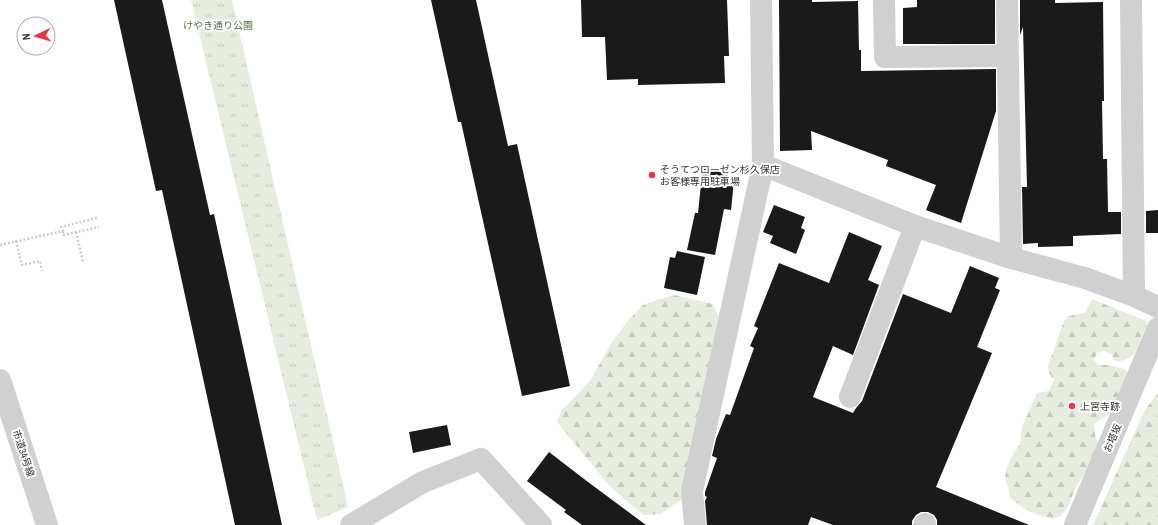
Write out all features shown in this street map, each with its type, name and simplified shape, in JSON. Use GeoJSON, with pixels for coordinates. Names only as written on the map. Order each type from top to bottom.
{"type":"FeatureCollection","features":[{"type":"Feature","properties":{"kind":"street"},"geometry":{"type":"LineString","coordinates":[[695,525],[692,491],[763,165],[761,0]]}},
{"type":"Feature","properties":{"kind":"street"},"geometry":{"type":"LineString","coordinates":[[884,0],[885,57],[1008,56]]}},
{"type":"Feature","properties":{"kind":"street"},"geometry":{"type":"LineString","coordinates":[[1007,0],[1011,258]]}},
{"type":"Feature","properties":{"kind":"street"},"geometry":{"type":"LineString","coordinates":[[1131,0],[1134,296]]}},
{"type":"Feature","properties":{"kind":"street"},"geometry":{"type":"LineString","coordinates":[[763,165],[915,226],[1011,258],[1085,278],[1134,296],[1158,307]]}},
{"type":"Feature","properties":{"kind":"street"},"geometry":{"type":"LineString","coordinates":[[850,398],[915,226]]}},
{"type":"Feature","properties":{"kind":"street","name":"お塔坂"},"geometry":{"type":"LineString","coordinates":[[1075,525],[1158,328]]}},
{"type":"Feature","properties":{"kind":"street","name":"市道34号線"},"geometry":{"type":"LineString","coordinates":[[0,380],[47,525]]}},
{"type":"Feature","properties":{"kind":"street"},"geometry":{"type":"LineString","coordinates":[[351,525],[423,482],[480,459],[541,525]]}},
{"type":"Feature","properties":{"kind":"path"},"geometry":{"type":"LineString","coordinates":[[97,218],[61,227],[63,235],[99,227]]}},
{"type":"Feature","properties":{"kind":"path"},"geometry":{"type":"LineString","coordinates":[[0,245],[62,231]]}},
{"type":"Feature","properties":{"kind":"path"},"geometry":{"type":"LineString","coordinates":[[76,232],[83,262]]}},
{"type":"Feature","properties":{"kind":"path"},"geometry":{"type":"LineString","coordinates":[[16,241],[22,265],[40,261],[42,271]]}},
{"type":"Feature","properties":{"kind":"green space","name":"けやき通り公園"},"geometry":{"type":"Polygon","coordinates":[[[191,0],[232,0],[348,507],[317,520],[191,0]]]}},
{"type":"Feature","properties":{"kind":"green space"},"geometry":{"type":"Polygon","coordinates":[[[674,295],[713,304],[719,319],[682,499],[661,514],[644,515],[609,485],[557,422],[561,411],[590,381],[610,345],[627,322],[643,305],[674,295]]]}},
{"type":"Feature","properties":{"kind":"green space"},"geometry":{"type":"Polygon","coordinates":[[[1092,299],[1146,321],[1147,327],[1134,354],[1130,358],[1119,362],[1113,360],[1112,354],[1104,351],[1097,353],[1094,360],[1099,365],[1109,365],[1125,369],[1129,377],[1117,407],[1094,424],[1098,445],[1086,472],[1076,486],[1069,505],[1061,516],[1052,519],[1028,511],[1010,498],[1005,477],[1007,467],[1012,456],[1020,444],[1022,427],[1037,393],[1049,391],[1054,380],[1049,373],[1048,366],[1064,321],[1069,316],[1085,313],[1092,299]]]}},
{"type":"Feature","properties":{"kind":"green space"},"geometry":{"type":"Polygon","coordinates":[[[1158,392],[1158,525],[1093,525],[1144,412],[1158,392]]]}},
{"type":"Feature","properties":{"kind":"building"},"geometry":{"type":"Polygon","coordinates":[[[114,0],[162,0],[210,215],[214,214],[282,525],[235,525],[162,190],[156,191],[114,0]]]}},
{"type":"Feature","properties":{"kind":"building"},"geometry":{"type":"Polygon","coordinates":[[[431,0],[476,0],[508,146],[517,144],[570,386],[522,396],[461,122],[458,122],[431,0]]]}},
{"type":"Feature","properties":{"kind":"building"},"geometry":{"type":"Polygon","coordinates":[[[581,0],[727,0],[729,56],[724,56],[725,83],[638,85],[638,79],[607,80],[605,37],[582,37],[581,0]]]}},
{"type":"Feature","properties":{"kind":"building"},"geometry":{"type":"Polygon","coordinates":[[[779,0],[812,0],[812,2],[858,1],[861,71],[996,69],[996,111],[961,223],[926,210],[936,185],[886,166],[888,160],[811,131],[812,150],[780,151],[779,0]]]}},
{"type":"Feature","properties":{"kind":"building"},"geometry":{"type":"Polygon","coordinates":[[[917,0],[995,0],[995,44],[903,44],[903,8],[917,7],[917,0]]]}},
{"type":"Feature","properties":{"kind":"building"},"geometry":{"type":"Polygon","coordinates":[[[1020,0],[1055,0],[1055,3],[1103,2],[1103,159],[1107,159],[1108,212],[1121,212],[1121,234],[1073,236],[1073,246],[1038,247],[1038,243],[1023,244],[1022,187],[1027,187],[1023,27],[1020,35],[1020,0]]]}},
{"type":"Feature","properties":{"kind":"building"},"geometry":{"type":"Polygon","coordinates":[[[703,165],[728,175],[727,180],[734,181],[731,210],[724,209],[715,255],[687,250],[695,213],[698,213],[703,165]]]}},
{"type":"Feature","properties":{"kind":"building"},"geometry":{"type":"Polygon","coordinates":[[[774,205],[805,217],[801,228],[805,230],[796,254],[770,243],[773,236],[763,232],[774,205]]]}},
{"type":"Feature","properties":{"kind":"building"},"geometry":{"type":"Polygon","coordinates":[[[1158,210],[1158,233],[1146,233],[1146,211],[1158,210]]]}},
{"type":"Feature","properties":{"kind":"building"},"geometry":{"type":"Polygon","coordinates":[[[849,232],[882,246],[868,280],[879,285],[853,355],[833,346],[813,397],[853,413],[862,401],[903,294],[951,313],[970,266],[999,278],[995,288],[1000,290],[977,347],[992,353],[936,487],[1029,525],[937,525],[937,520],[934,515],[928,512],[921,512],[916,515],[912,521],[912,525],[833,525],[811,517],[808,525],[707,525],[705,501],[707,497],[705,496],[705,492],[717,458],[712,456],[716,439],[726,414],[730,415],[754,348],[750,346],[758,328],[754,326],[779,263],[829,283],[849,232]]]}},
{"type":"Feature","properties":{"kind":"building"},"geometry":{"type":"Polygon","coordinates":[[[677,251],[705,257],[697,295],[664,288],[670,257],[675,258],[677,251]]]}},
{"type":"Feature","properties":{"kind":"building"},"geometry":{"type":"Polygon","coordinates":[[[447,425],[451,445],[413,453],[409,432],[447,425]]]}},
{"type":"Feature","properties":{"kind":"building"},"geometry":{"type":"Polygon","coordinates":[[[549,452],[646,525],[582,525],[564,512],[566,510],[527,481],[549,452]]]}},
{"type":"Feature","properties":{"kind":"place","name":"そうてつローゼン杉久保店 お客様専用駐車場"},"geometry":{"type":"Point","coordinates":[652,175]}},
{"type":"Feature","properties":{"kind":"place","name":"上宮寺跡"},"geometry":{"type":"Point","coordinates":[1072,406]}}]}
